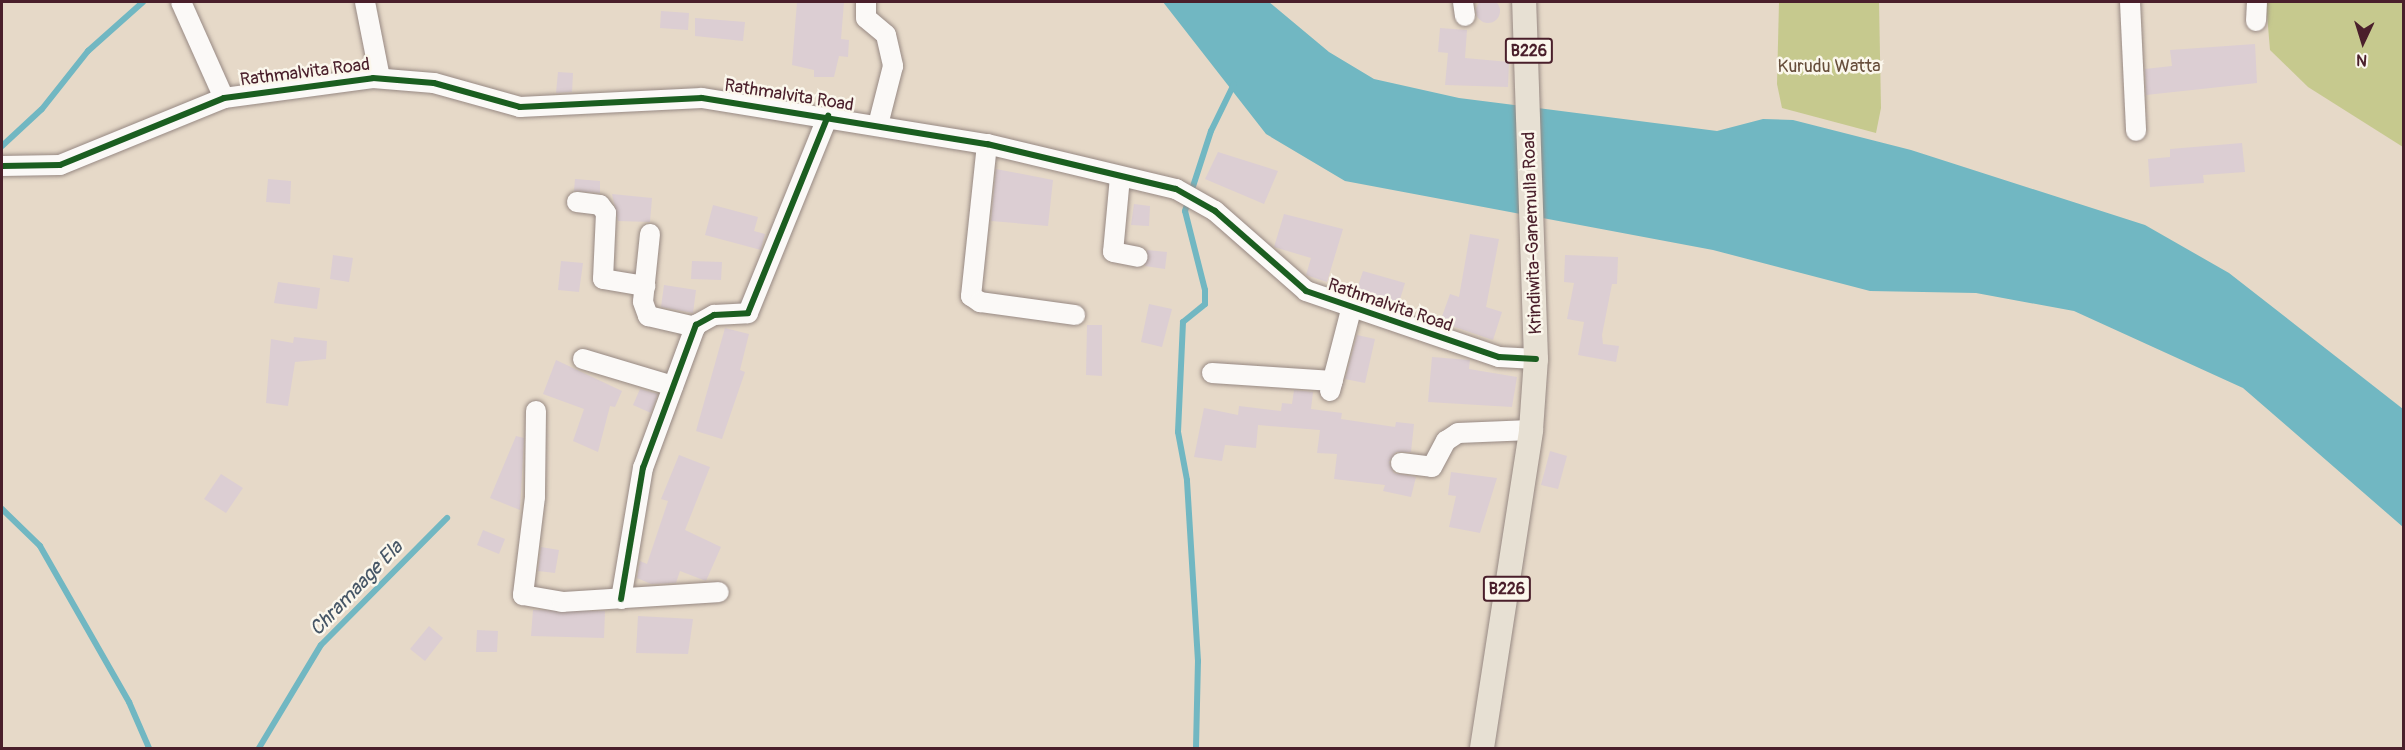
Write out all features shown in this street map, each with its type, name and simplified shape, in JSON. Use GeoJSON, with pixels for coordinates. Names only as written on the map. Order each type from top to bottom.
{"type":"FeatureCollection","features":[{"type":"Feature","properties":{"kind":"main road","name":"Krindiwita-Ganemulla Road"},"geometry":{"type":"LineString","coordinates":[[1482,748],[1532,430],[1536,359],[1530,101],[1524,2]]}},
{"type":"Feature","properties":{"kind":"street"},"geometry":{"type":"LineString","coordinates":[[181,2],[224,98]]}},
{"type":"Feature","properties":{"kind":"street"},"geometry":{"type":"LineString","coordinates":[[365,2],[380,78]]}},
{"type":"Feature","properties":{"kind":"street"},"geometry":{"type":"LineString","coordinates":[[866,2],[866,18],[886,35],[893,66],[878,125]]}},
{"type":"Feature","properties":{"kind":"street"},"geometry":{"type":"LineString","coordinates":[[2130,2],[2136,131]]}},
{"type":"Feature","properties":{"kind":"street"},"geometry":{"type":"LineString","coordinates":[[2256,21],[2257,2]]}},
{"type":"Feature","properties":{"kind":"street","name":"Rathmalvita Road"},"geometry":{"type":"LineString","coordinates":[[2,166],[60,165],[224,98],[380,78],[434,83],[520,107],[702,98],[828,116],[987,144],[1184,193],[1280,274],[1351,310],[1498,357],[1536,359]]}},
{"type":"Feature","properties":{"kind":"street"},"geometry":{"type":"LineString","coordinates":[[621,599],[644,468],[696,327],[714,315],[748,314],[828,116]]}},
{"type":"Feature","properties":{"kind":"street"},"geometry":{"type":"LineString","coordinates":[[987,144],[971,296],[980,302],[1075,315]]}},
{"type":"Feature","properties":{"kind":"street"},"geometry":{"type":"LineString","coordinates":[[1120,177],[1113,252],[1138,257]]}},
{"type":"Feature","properties":{"kind":"street"},"geometry":{"type":"LineString","coordinates":[[577,202],[600,205],[606,213],[603,279],[645,286]]}},
{"type":"Feature","properties":{"kind":"street"},"geometry":{"type":"LineString","coordinates":[[650,234],[645,286],[648,316],[696,327]]}},
{"type":"Feature","properties":{"kind":"street"},"geometry":{"type":"LineString","coordinates":[[1212,373],[1332,387],[1351,310]]}},
{"type":"Feature","properties":{"kind":"street"},"geometry":{"type":"LineString","coordinates":[[583,359],[673,386]]}},
{"type":"Feature","properties":{"kind":"street"},"geometry":{"type":"LineString","coordinates":[[536,411],[536,497],[524,595],[535,601],[621,599],[719,592]]}},
{"type":"Feature","properties":{"kind":"street"},"geometry":{"type":"LineString","coordinates":[[1401,463],[1432,467],[1446,441],[1458,433],[1532,430]]}},
{"type":"Feature","properties":{"kind":"green space","name":"Kurudu Watta"},"geometry":{"type":"Polygon","coordinates":[[[1779,2],[1879,2],[1881,108],[1876,133],[1782,108],[1777,84],[1779,2]]]}},
{"type":"Feature","properties":{"kind":"green space"},"geometry":{"type":"Polygon","coordinates":[[[2266,2],[2403,2],[2403,147],[2308,87],[2270,50],[2266,2]]]}},
{"type":"Feature","properties":{"kind":"water"},"geometry":{"type":"Polygon","coordinates":[[[1163,2],[1269,2],[1329,52],[1374,79],[1459,98],[1717,131],[1763,119],[1793,120],[1911,150],[2145,225],[2229,273],[2403,409],[2403,527],[2243,388],[2074,311],[1976,293],[1870,291],[1713,250],[1345,181],[1266,134],[1163,2]]]}},
{"type":"Feature","properties":{"kind":"building"},"geometry":{"type":"Polygon","coordinates":[[[1488,-1],[1493,0],[1499,6],[1499,16],[1493,22],[1488,23],[1483,22],[1477,16],[1476,11],[1477,6],[1483,0],[1488,-1]]]}},
{"type":"Feature","properties":{"kind":"building"},"geometry":{"type":"Polygon","coordinates":[[[797,2],[844,2],[841,39],[849,40],[848,57],[839,56],[834,77],[814,77],[814,70],[792,65],[797,2]]]}},
{"type":"Feature","properties":{"kind":"building"},"geometry":{"type":"Polygon","coordinates":[[[661,11],[689,13],[688,30],[660,28],[661,11]]]}},
{"type":"Feature","properties":{"kind":"building"},"geometry":{"type":"Polygon","coordinates":[[[695,18],[745,22],[743,41],[695,36],[695,18]]]}},
{"type":"Feature","properties":{"kind":"building"},"geometry":{"type":"Polygon","coordinates":[[[1440,28],[1467,30],[1465,58],[1509,62],[1508,87],[1445,85],[1448,53],[1438,52],[1440,28]]]}},
{"type":"Feature","properties":{"kind":"building"},"geometry":{"type":"Polygon","coordinates":[[[2255,44],[2257,83],[2146,95],[2145,69],[2172,66],[2170,50],[2255,44]]]}},
{"type":"Feature","properties":{"kind":"building"},"geometry":{"type":"Polygon","coordinates":[[[558,72],[573,73],[572,92],[556,93],[558,72]]]}},
{"type":"Feature","properties":{"kind":"building"},"geometry":{"type":"Polygon","coordinates":[[[2242,143],[2245,172],[2203,175],[2204,183],[2150,187],[2148,159],[2170,157],[2170,149],[2242,143]]]}},
{"type":"Feature","properties":{"kind":"building"},"geometry":{"type":"Polygon","coordinates":[[[1218,152],[1278,171],[1264,204],[1205,179],[1218,152]]]}},
{"type":"Feature","properties":{"kind":"building"},"geometry":{"type":"Polygon","coordinates":[[[996,169],[1053,180],[1048,226],[991,221],[996,169]]]}},
{"type":"Feature","properties":{"kind":"building"},"geometry":{"type":"Polygon","coordinates":[[[268,179],[291,181],[290,204],[266,202],[268,179]]]}},
{"type":"Feature","properties":{"kind":"building"},"geometry":{"type":"Polygon","coordinates":[[[575,179],[600,181],[600,193],[574,191],[575,179]]]}},
{"type":"Feature","properties":{"kind":"building"},"geometry":{"type":"Polygon","coordinates":[[[612,194],[652,198],[650,222],[618,221],[612,194]]]}},
{"type":"Feature","properties":{"kind":"building"},"geometry":{"type":"Polygon","coordinates":[[[1134,204],[1150,206],[1149,226],[1131,225],[1134,204]]]}},
{"type":"Feature","properties":{"kind":"building"},"geometry":{"type":"Polygon","coordinates":[[[713,205],[758,217],[754,231],[765,234],[761,250],[705,235],[713,205]]]}},
{"type":"Feature","properties":{"kind":"building"},"geometry":{"type":"Polygon","coordinates":[[[1284,214],[1343,229],[1327,282],[1306,275],[1311,258],[1274,247],[1284,214]]]}},
{"type":"Feature","properties":{"kind":"building"},"geometry":{"type":"Polygon","coordinates":[[[1470,234],[1499,239],[1486,307],[1502,312],[1493,340],[1440,322],[1450,294],[1459,297],[1470,234]]]}},
{"type":"Feature","properties":{"kind":"building"},"geometry":{"type":"Polygon","coordinates":[[[1147,250],[1167,252],[1165,269],[1145,266],[1147,250]]]}},
{"type":"Feature","properties":{"kind":"building"},"geometry":{"type":"Polygon","coordinates":[[[333,255],[353,258],[349,282],[330,279],[333,255]]]}},
{"type":"Feature","properties":{"kind":"building"},"geometry":{"type":"Polygon","coordinates":[[[1565,255],[1618,257],[1617,284],[1612,284],[1602,335],[1603,344],[1619,346],[1616,362],[1578,355],[1584,322],[1567,319],[1574,283],[1564,282],[1565,255]]]}},
{"type":"Feature","properties":{"kind":"building"},"geometry":{"type":"Polygon","coordinates":[[[561,261],[583,263],[579,292],[558,290],[561,261]]]}},
{"type":"Feature","properties":{"kind":"building"},"geometry":{"type":"Polygon","coordinates":[[[692,261],[722,262],[721,280],[691,279],[692,261]]]}},
{"type":"Feature","properties":{"kind":"building"},"geometry":{"type":"Polygon","coordinates":[[[1363,271],[1405,283],[1397,309],[1355,295],[1363,271]]]}},
{"type":"Feature","properties":{"kind":"building"},"geometry":{"type":"Polygon","coordinates":[[[278,282],[320,288],[317,309],[274,303],[278,282]]]}},
{"type":"Feature","properties":{"kind":"building"},"geometry":{"type":"Polygon","coordinates":[[[664,285],[696,290],[693,313],[661,307],[664,285]]]}},
{"type":"Feature","properties":{"kind":"building"},"geometry":{"type":"Polygon","coordinates":[[[1149,304],[1172,309],[1162,347],[1141,342],[1149,304]]]}},
{"type":"Feature","properties":{"kind":"building"},"geometry":{"type":"Polygon","coordinates":[[[1087,325],[1102,325],[1102,376],[1086,375],[1087,325]]]}},
{"type":"Feature","properties":{"kind":"building"},"geometry":{"type":"Polygon","coordinates":[[[725,328],[749,334],[740,370],[745,372],[722,439],[696,431],[725,328]]]}},
{"type":"Feature","properties":{"kind":"building"},"geometry":{"type":"Polygon","coordinates":[[[1357,335],[1375,339],[1365,383],[1345,379],[1357,335]]]}},
{"type":"Feature","properties":{"kind":"building"},"geometry":{"type":"Polygon","coordinates":[[[294,337],[327,341],[326,359],[295,362],[288,406],[266,403],[271,339],[293,343],[294,337]]]}},
{"type":"Feature","properties":{"kind":"building"},"geometry":{"type":"Polygon","coordinates":[[[1432,357],[1470,360],[1469,369],[1517,377],[1512,407],[1428,402],[1432,357]]]}},
{"type":"Feature","properties":{"kind":"building"},"geometry":{"type":"Polygon","coordinates":[[[556,360],[622,391],[615,407],[610,406],[598,452],[573,441],[584,409],[543,394],[556,360]]]}},
{"type":"Feature","properties":{"kind":"building"},"geometry":{"type":"Polygon","coordinates":[[[640,389],[658,394],[651,413],[633,405],[640,389]]]}},
{"type":"Feature","properties":{"kind":"building"},"geometry":{"type":"Polygon","coordinates":[[[1294,390],[1313,392],[1311,409],[1342,413],[1341,419],[1395,427],[1396,422],[1414,424],[1411,452],[1396,452],[1389,462],[1394,473],[1416,477],[1411,497],[1383,491],[1385,485],[1334,479],[1337,454],[1317,453],[1320,430],[1258,425],[1256,448],[1225,445],[1222,461],[1194,457],[1204,408],[1238,415],[1239,406],[1281,411],[1282,403],[1292,404],[1294,390]]]}},
{"type":"Feature","properties":{"kind":"building"},"geometry":{"type":"Polygon","coordinates":[[[516,436],[524,438],[520,510],[490,498],[516,436]]]}},
{"type":"Feature","properties":{"kind":"building"},"geometry":{"type":"Polygon","coordinates":[[[1550,451],[1567,456],[1558,489],[1541,485],[1550,451]]]}},
{"type":"Feature","properties":{"kind":"building"},"geometry":{"type":"Polygon","coordinates":[[[679,455],[710,467],[685,530],[721,547],[706,581],[680,571],[676,583],[651,584],[637,578],[640,561],[647,564],[668,501],[661,499],[679,455]]]}},
{"type":"Feature","properties":{"kind":"building"},"geometry":{"type":"Polygon","coordinates":[[[1451,472],[1497,478],[1480,533],[1449,527],[1456,496],[1448,495],[1451,472]]]}},
{"type":"Feature","properties":{"kind":"building"},"geometry":{"type":"Polygon","coordinates":[[[221,474],[243,488],[226,513],[204,499],[221,474]]]}},
{"type":"Feature","properties":{"kind":"building"},"geometry":{"type":"Polygon","coordinates":[[[483,530],[505,539],[499,554],[477,545],[483,530]]]}},
{"type":"Feature","properties":{"kind":"building"},"geometry":{"type":"Polygon","coordinates":[[[541,547],[559,550],[555,573],[538,571],[541,547]]]}},
{"type":"Feature","properties":{"kind":"building"},"geometry":{"type":"Polygon","coordinates":[[[533,610],[605,611],[604,638],[531,636],[533,610]]]}},
{"type":"Feature","properties":{"kind":"building"},"geometry":{"type":"Polygon","coordinates":[[[638,616],[693,619],[688,654],[636,653],[638,616]]]}},
{"type":"Feature","properties":{"kind":"building"},"geometry":{"type":"Polygon","coordinates":[[[429,626],[443,638],[425,661],[410,649],[429,626]]]}},
{"type":"Feature","properties":{"kind":"building"},"geometry":{"type":"Polygon","coordinates":[[[477,630],[498,631],[497,652],[476,652],[477,630]]]}},
{"type":"Feature","properties":{"kind":"waterway"},"geometry":{"type":"LineString","coordinates":[[2,146],[42,109],[88,51],[143,2]]}},
{"type":"Feature","properties":{"kind":"waterway"},"geometry":{"type":"LineString","coordinates":[[1196,748],[1198,661],[1187,480],[1178,432],[1183,322],[1205,304],[1205,290],[1185,211],[1211,131],[1234,84]]}},
{"type":"Feature","properties":{"kind":"waterway"},"geometry":{"type":"LineString","coordinates":[[2,509],[40,546],[129,702],[149,748]]}},
{"type":"Feature","properties":{"kind":"waterway","name":"Chramaage Ela"},"geometry":{"type":"LineString","coordinates":[[259,748],[321,645],[447,518]]}},
{"type":"Feature","properties":{"kind":"cycle path"},"geometry":{"type":"LineString","coordinates":[[2,166],[60,165],[224,98],[373,78],[434,83],[520,107],[702,98],[987,144],[1176,189],[1215,211],[1306,291],[1499,357],[1536,359]]}},
{"type":"Feature","properties":{"kind":"cycle path"},"geometry":{"type":"LineString","coordinates":[[621,599],[643,468],[696,325],[714,315],[748,313],[828,116]]}}]}
